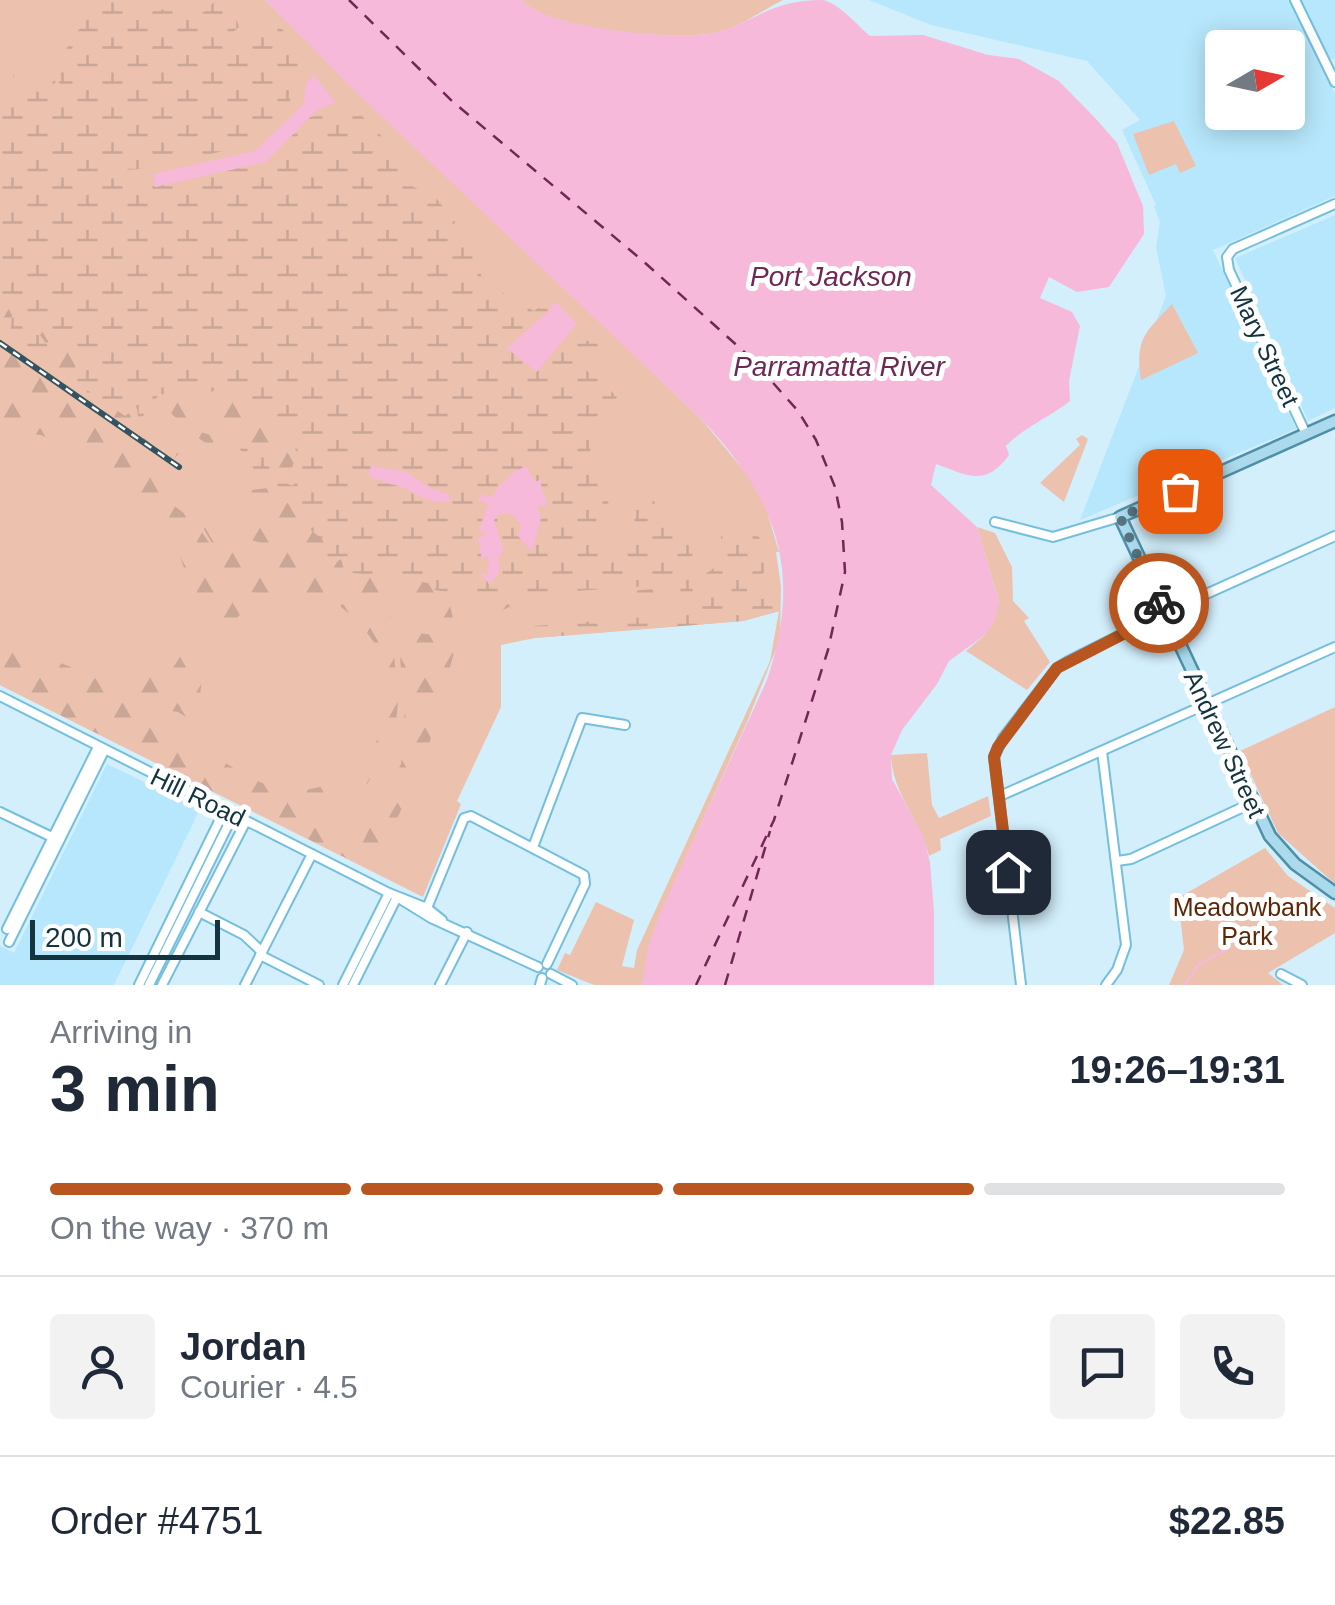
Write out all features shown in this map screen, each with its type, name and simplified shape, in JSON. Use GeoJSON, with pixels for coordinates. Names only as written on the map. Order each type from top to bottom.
{"type":"FeatureCollection","features":[{"type":"Feature","properties":{"kind":"main road"},"geometry":{"type":"LineString","coordinates":[[1120,517],[1335,421]]}},
{"type":"Feature","properties":{"kind":"main road","name":"Andrew Street"},"geometry":{"type":"LineString","coordinates":[[1120,517],[1252,803],[1282,852],[1335,893]]}},
{"type":"Feature","properties":{"kind":"street"},"geometry":{"type":"LineString","coordinates":[[1295,0],[1335,82]]}},
{"type":"Feature","properties":{"kind":"street","name":"Mary Street"},"geometry":{"type":"LineString","coordinates":[[1306,434],[1229,270],[1227,257],[1232,250],[1335,204]]}},
{"type":"Feature","properties":{"kind":"street"},"geometry":{"type":"LineString","coordinates":[[995,522],[1053,537],[1120,517]]}},
{"type":"Feature","properties":{"kind":"street"},"geometry":{"type":"LineString","coordinates":[[1021,985],[994,757],[998,747],[1057,668],[1164,613],[1335,536]]}},
{"type":"Feature","properties":{"kind":"street"},"geometry":{"type":"LineString","coordinates":[[1000,796],[1335,648]]}},
{"type":"Feature","properties":{"kind":"street","name":"Hill Road"},"geometry":{"type":"LineString","coordinates":[[0,696],[393,895],[428,908],[442,920]]}},
{"type":"Feature","properties":{"kind":"street"},"geometry":{"type":"LineString","coordinates":[[533,847],[582,718],[625,725]]}},
{"type":"Feature","properties":{"kind":"street"},"geometry":{"type":"LineString","coordinates":[[5,940],[101,749]]}},
{"type":"Feature","properties":{"kind":"street"},"geometry":{"type":"LineString","coordinates":[[1102,751],[1126,945],[1117,970],[1106,985]]}},
{"type":"Feature","properties":{"kind":"street"},"geometry":{"type":"LineString","coordinates":[[1117,861],[1252,803]]}},
{"type":"Feature","properties":{"kind":"street"},"geometry":{"type":"LineString","coordinates":[[0,812],[56,839]]}},
{"type":"Feature","properties":{"kind":"street"},"geometry":{"type":"LineString","coordinates":[[139,985],[229,813]]}},
{"type":"Feature","properties":{"kind":"street"},"geometry":{"type":"LineString","coordinates":[[428,908],[464,818],[471,816],[581,871],[586,878],[538,974],[572,985]]}},
{"type":"Feature","properties":{"kind":"street"},"geometry":{"type":"LineString","coordinates":[[162,985],[246,821]]}},
{"type":"Feature","properties":{"kind":"street"},"geometry":{"type":"LineString","coordinates":[[5,940],[3,927],[56,839]]}},
{"type":"Feature","properties":{"kind":"street"},"geometry":{"type":"LineString","coordinates":[[245,985],[312,854]]}},
{"type":"Feature","properties":{"kind":"street"},"geometry":{"type":"LineString","coordinates":[[343,985],[393,895]]}},
{"type":"Feature","properties":{"kind":"street"},"geometry":{"type":"LineString","coordinates":[[353,985],[393,895]]}},
{"type":"Feature","properties":{"kind":"street","name":"Hill Road"},"geometry":{"type":"LineString","coordinates":[[393,895],[405,904],[543,966]]}},
{"type":"Feature","properties":{"kind":"street"},"geometry":{"type":"LineString","coordinates":[[149,985],[184,904]]}},
{"type":"Feature","properties":{"kind":"street"},"geometry":{"type":"LineString","coordinates":[[200,912],[244,935],[261,953],[319,985]]}},
{"type":"Feature","properties":{"kind":"street"},"geometry":{"type":"LineString","coordinates":[[440,985],[467,932]]}},
{"type":"Feature","properties":{"kind":"street"},"geometry":{"type":"LineString","coordinates":[[1281,974],[1302,985]]}},
{"type":"Feature","properties":{"kind":"shaded area"},"geometry":{"type":"Polygon","coordinates":[[[869,0],[1335,0],[1335,58],[1321,64],[1335,94],[1335,196],[1213,250],[1296,429],[1080,520],[1166,296],[1156,247],[1160,222],[1156,205],[1122,130],[1140,120],[1087,61],[931,25],[869,0]]]}},
{"type":"Feature","properties":{"kind":"shaded area"},"geometry":{"type":"Polygon","coordinates":[[[1335,215],[1335,408],[1308,421],[1235,258],[1335,215]]]}},
{"type":"Feature","properties":{"kind":"shaded area"},"geometry":{"type":"Polygon","coordinates":[[[107,764],[200,809],[114,985],[0,985],[0,946],[14,953],[107,764]]]}},
{"type":"Feature","properties":{"kind":"green space"},"geometry":{"type":"Polygon","coordinates":[[[0,0],[265,0],[702,420],[751,479],[766,508],[779,552],[780,639],[659,917],[642,985],[594,985],[557,970],[565,953],[570,955],[596,902],[634,920],[622,966],[634,968],[637,950],[770,661],[779,611],[743,621],[535,638],[501,645],[501,707],[457,801],[461,804],[423,897],[0,685],[0,0]]]}},
{"type":"Feature","properties":{"kind":"green space"},"geometry":{"type":"Polygon","coordinates":[[[99,0],[146,0],[150,10],[181,9],[184,20],[204,12],[216,0],[230,0],[239,27],[232,33],[250,36],[276,23],[310,63],[303,67],[294,92],[273,125],[260,136],[228,150],[98,176],[142,183],[153,174],[155,187],[265,162],[310,117],[356,110],[395,150],[405,183],[435,197],[455,221],[454,229],[474,258],[484,282],[534,311],[554,297],[548,312],[508,349],[537,371],[577,324],[587,333],[578,338],[603,345],[608,356],[581,365],[588,372],[603,368],[600,380],[617,397],[594,426],[599,435],[590,450],[610,509],[610,515],[600,505],[597,508],[596,525],[602,542],[610,544],[632,568],[633,563],[621,546],[623,536],[634,526],[637,492],[653,494],[659,525],[669,532],[703,534],[683,573],[694,578],[692,596],[733,596],[731,588],[704,575],[721,563],[721,529],[736,539],[750,527],[766,545],[764,573],[747,582],[747,593],[757,600],[780,595],[780,611],[743,621],[535,638],[534,626],[682,614],[680,584],[515,595],[475,607],[451,586],[447,592],[435,590],[430,583],[345,572],[341,559],[318,571],[326,542],[308,528],[306,514],[268,488],[239,448],[242,435],[267,459],[272,479],[294,486],[290,474],[297,454],[288,428],[227,389],[184,396],[160,394],[139,424],[137,408],[125,416],[74,381],[77,342],[46,328],[40,335],[48,346],[44,361],[10,337],[12,315],[0,295],[0,86],[46,93],[61,89],[58,79],[53,85],[13,77],[15,67],[54,67],[99,0]],[[371,466],[379,482],[405,487],[420,500],[439,503],[444,495],[407,472],[371,466]]]}},
{"type":"Feature","properties":{"kind":"green space"},"geometry":{"type":"Polygon","coordinates":[[[522,0],[783,0],[719,32],[677,35],[585,26],[535,10],[522,0]]]}},
{"type":"Feature","properties":{"kind":"green space"},"geometry":{"type":"Polygon","coordinates":[[[1174,121],[1196,166],[1180,173],[1176,164],[1149,175],[1133,134],[1174,121]]]}},
{"type":"Feature","properties":{"kind":"green space"},"geometry":{"type":"Polygon","coordinates":[[[0,295],[44,360],[48,346],[39,335],[46,327],[77,342],[137,407],[142,436],[167,458],[190,432],[163,405],[172,398],[203,399],[229,393],[288,428],[297,454],[290,474],[295,487],[272,479],[267,459],[242,436],[239,448],[206,423],[201,432],[216,437],[225,456],[197,437],[168,464],[131,442],[129,447],[172,494],[172,504],[194,521],[226,567],[167,474],[171,471],[206,510],[242,536],[245,547],[248,542],[275,569],[285,550],[248,539],[243,511],[251,490],[268,488],[306,514],[308,528],[327,542],[321,555],[329,567],[341,559],[345,572],[430,583],[435,590],[447,592],[454,623],[429,629],[421,602],[378,604],[291,591],[264,595],[252,592],[245,609],[232,621],[217,627],[198,625],[195,598],[167,521],[117,472],[41,435],[0,432],[0,360],[6,361],[10,348],[0,341],[0,295]]]}},
{"type":"Feature","properties":{"kind":"green space"},"geometry":{"type":"Polygon","coordinates":[[[1172,304],[1198,353],[1141,380],[1144,337],[1172,304]]]}},
{"type":"Feature","properties":{"kind":"green space"},"geometry":{"type":"Polygon","coordinates":[[[1082,435],[1088,439],[1064,502],[1040,483],[1080,445],[1076,439],[1082,435]]]}},
{"type":"Feature","properties":{"kind":"green space"},"geometry":{"type":"Polygon","coordinates":[[[977,527],[995,533],[1012,567],[1013,601],[1029,618],[1024,621],[1050,662],[1027,690],[966,651],[985,635],[999,602],[977,527]]]}},
{"type":"Feature","properties":{"kind":"green space"},"geometry":{"type":"Polygon","coordinates":[[[680,587],[681,592],[509,607],[456,645],[424,763],[380,853],[362,844],[401,764],[406,738],[399,641],[405,626],[413,632],[440,636],[517,600],[680,587]]]}},
{"type":"Feature","properties":{"kind":"green space"},"geometry":{"type":"Polygon","coordinates":[[[336,603],[398,621],[393,642],[398,702],[395,731],[385,725],[392,691],[383,657],[362,627],[336,603]]]}},
{"type":"Feature","properties":{"kind":"green space"},"geometry":{"type":"Polygon","coordinates":[[[0,640],[71,667],[74,677],[83,679],[118,674],[163,658],[171,671],[188,644],[207,658],[198,714],[186,717],[151,708],[149,714],[190,726],[190,740],[240,772],[273,787],[310,789],[340,779],[362,762],[383,729],[394,737],[367,784],[325,801],[348,859],[0,685],[0,640]]]}},
{"type":"Feature","properties":{"kind":"green space"},"geometry":{"type":"Polygon","coordinates":[[[1335,707],[1335,884],[1278,833],[1240,751],[1335,707]]]}},
{"type":"Feature","properties":{"kind":"green space"},"geometry":{"type":"Polygon","coordinates":[[[927,753],[932,805],[939,818],[988,796],[991,816],[940,839],[941,850],[929,856],[896,782],[891,755],[927,753]]]}},
{"type":"Feature","properties":{"kind":"green space","name":"Meadowbank Park"},"geometry":{"type":"Polygon","coordinates":[[[1265,848],[1288,876],[1335,908],[1335,933],[1268,973],[1283,985],[1169,985],[1184,950],[1178,898],[1265,848]]]}},
{"type":"Feature","properties":{"kind":"water","name":"Port Jackson"},"geometry":{"type":"Polygon","coordinates":[[[265,0],[522,0],[558,19],[586,26],[679,35],[722,31],[780,6],[822,0],[841,10],[870,36],[923,35],[988,55],[1019,59],[1059,81],[1117,143],[1143,206],[1144,234],[1109,287],[1077,292],[1049,277],[1040,298],[1072,312],[1080,326],[1069,381],[1070,401],[1013,439],[1006,446],[1009,455],[992,472],[975,476],[936,464],[931,485],[977,527],[999,602],[995,620],[985,635],[949,661],[937,684],[902,730],[891,755],[892,779],[923,836],[930,862],[934,985],[642,985],[648,948],[661,911],[767,680],[778,641],[782,572],[765,509],[749,479],[702,420],[356,92],[265,0]]]}},
{"type":"Feature","properties":{"kind":"water"},"geometry":{"type":"Polygon","coordinates":[[[313,75],[336,102],[317,110],[266,162],[155,187],[153,174],[255,151],[303,105],[306,83],[313,75]]]}},
{"type":"Feature","properties":{"kind":"water"},"geometry":{"type":"Polygon","coordinates":[[[555,301],[577,324],[537,372],[507,348],[555,301]]]}},
{"type":"Feature","properties":{"kind":"water"},"geometry":{"type":"Polygon","coordinates":[[[371,466],[407,472],[430,488],[450,495],[449,502],[429,500],[372,477],[368,475],[371,466]]]}},
{"type":"Feature","properties":{"kind":"water"},"geometry":{"type":"Polygon","coordinates":[[[526,466],[535,482],[542,479],[548,505],[538,506],[541,518],[532,551],[518,536],[521,525],[512,514],[500,514],[494,520],[503,549],[497,561],[498,575],[489,584],[479,572],[489,576],[490,562],[487,556],[482,560],[478,539],[485,533],[479,530],[488,504],[478,500],[482,494],[493,497],[507,478],[526,466]]]}},
{"type":"Feature","properties":{"kind":"waterway"},"geometry":{"type":"LineString","coordinates":[[1185,985],[1198,965],[1229,948]]}},
{"type":"Feature","properties":{"kind":"ferry route"},"geometry":{"type":"LineString","coordinates":[[349,0],[452,101],[643,261],[751,358],[798,411],[816,440],[835,487],[845,572],[828,650],[774,820],[696,985]]}},
{"type":"Feature","properties":{"kind":"ferry route"},"geometry":{"type":"LineString","coordinates":[[725,985],[770,831]]}},
{"type":"Feature","properties":{"kind":"railway"},"geometry":{"type":"LineString","coordinates":[[0,343],[179,467]]}},
{"type":"Feature","properties":{"kind":"way so far"},"geometry":{"type":"LineString","coordinates":[[1159,603],[1120,517],[1180,491]]}},
{"type":"Feature","properties":{"kind":"route"},"geometry":{"type":"LineString","coordinates":[[1008,872],[994,757],[1003,738],[1057,668],[1164,613],[1159,603]]}},
{"type":"Feature","properties":{"kind":"water label","name":"Parramatta River"},"geometry":{"type":"Point","coordinates":[839,366]}}]}
